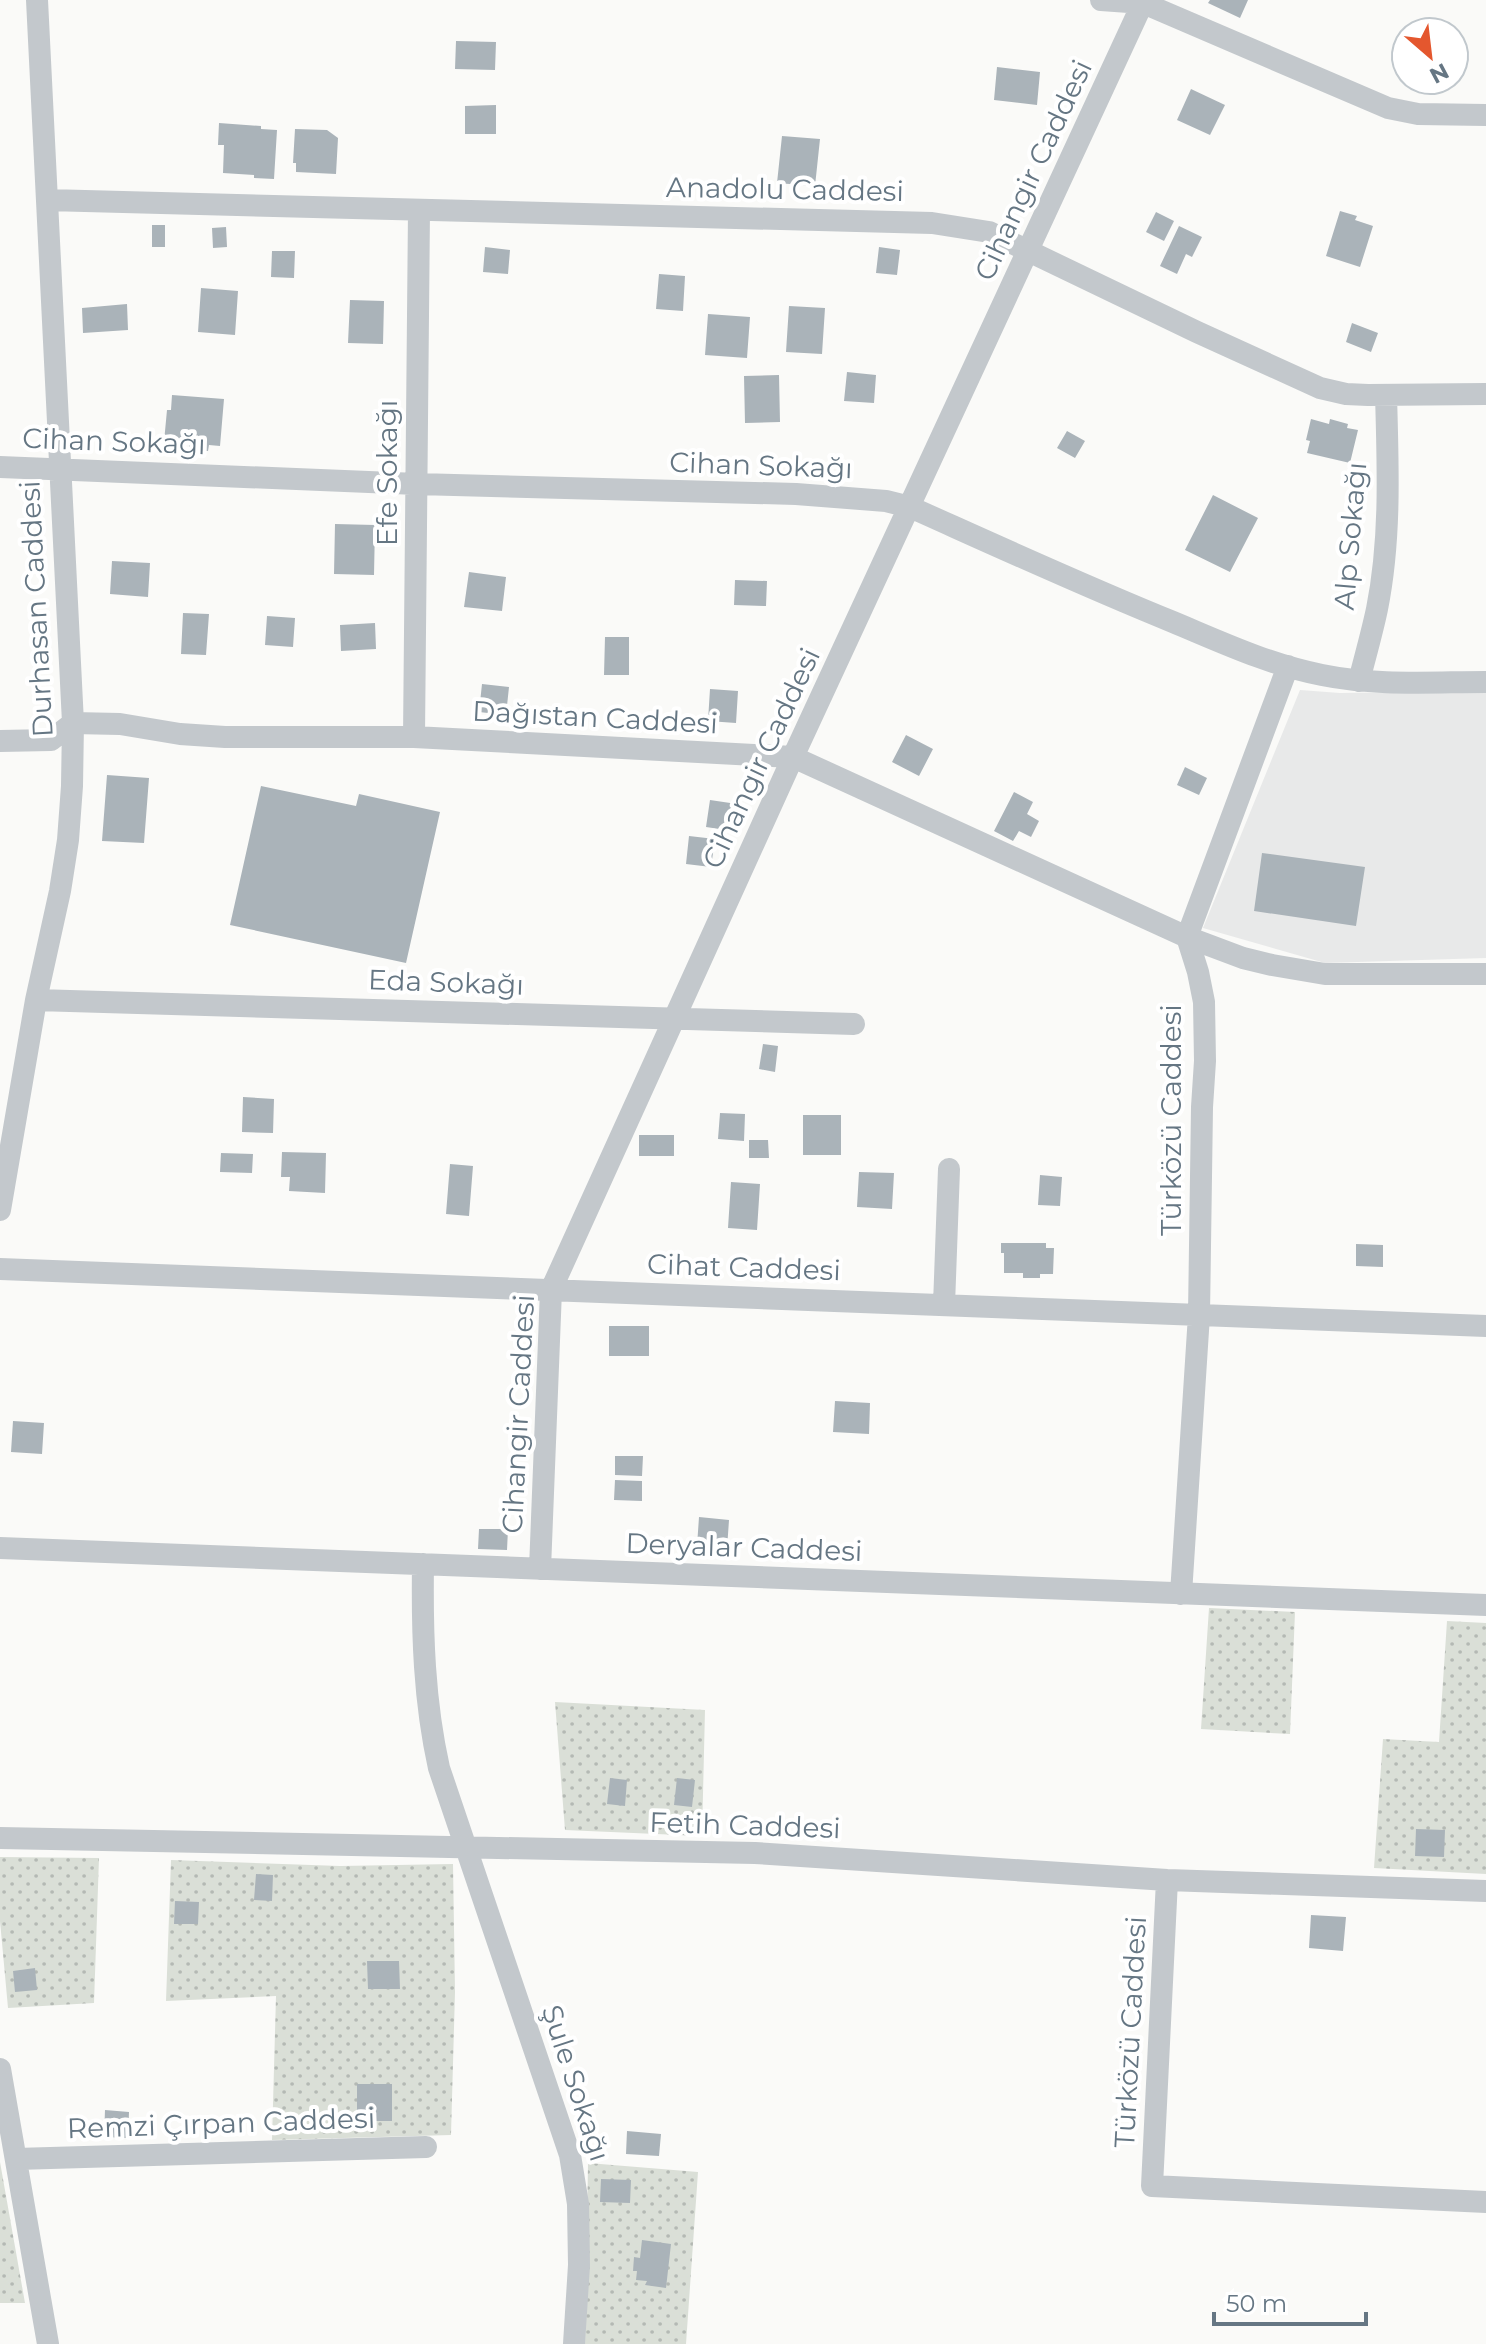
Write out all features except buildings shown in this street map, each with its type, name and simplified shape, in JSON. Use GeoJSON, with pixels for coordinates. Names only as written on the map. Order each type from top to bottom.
{"type":"FeatureCollection","features":[{"type":"Feature","properties":{"kind":"street","name":"Durhasan Caddesi"},"geometry":{"type":"LineString","coordinates":[[0,1210],[36,1000],[60,891],[72,786],[73,723],[37,0]]}},
{"type":"Feature","properties":{"kind":"street"},"geometry":{"type":"LineString","coordinates":[[1101,0],[1144,2],[1388,108],[1418,114],[1486,115]]}},
{"type":"Feature","properties":{"kind":"street","name":"Cihangir Caddesi"},"geometry":{"type":"LineString","coordinates":[[540,1569],[551,1290],[793,757],[1144,2]]}},
{"type":"Feature","properties":{"kind":"street","name":"Anadolu Caddesi"},"geometry":{"type":"LineString","coordinates":[[47,200],[932,223],[989,232],[1320,388],[1346,394],[1486,394]]}},
{"type":"Feature","properties":{"kind":"street","name":"Efe Sokağı"},"geometry":{"type":"LineString","coordinates":[[414,737],[419,210]]}},
{"type":"Feature","properties":{"kind":"street","name":"Alp Sokağı"},"geometry":{"type":"LineString","coordinates":[[1359,681],[1377,609],[1385,551],[1388,497],[1386,395]]}},
{"type":"Feature","properties":{"kind":"street","name":"Cihan Sokağı"},"geometry":{"type":"LineString","coordinates":[[0,467],[417,484],[796,494],[886,501],[910,507],[1136,607],[1288,666],[1320,675],[1375,683],[1486,682]]}},
{"type":"Feature","properties":{"kind":"street"},"geometry":{"type":"LineString","coordinates":[[1187,937],[1288,666]]}},
{"type":"Feature","properties":{"kind":"street","name":"Dağıstan Caddesi"},"geometry":{"type":"LineString","coordinates":[[0,741],[51,740],[73,723],[120,724],[180,734],[225,737],[414,737],[793,757],[1187,937],[1243,958],[1325,974],[1486,974]]}},
{"type":"Feature","properties":{"kind":"street","name":"Türközü Caddesi"},"geometry":{"type":"LineString","coordinates":[[1181,1594],[1199,1315],[1205,1032],[1204,1002],[1187,937]]}},
{"type":"Feature","properties":{"kind":"street","name":"Eda Sokağı"},"geometry":{"type":"LineString","coordinates":[[36,1000],[854,1024]]}},
{"type":"Feature","properties":{"kind":"street"},"geometry":{"type":"LineString","coordinates":[[944,1305],[949,1169]]}},
{"type":"Feature","properties":{"kind":"street","name":"Cihat Caddesi"},"geometry":{"type":"LineString","coordinates":[[0,1269],[1486,1326]]}},
{"type":"Feature","properties":{"kind":"street","name":"Deryalar Caddesi"},"geometry":{"type":"LineString","coordinates":[[0,1548],[1486,1605]]}},
{"type":"Feature","properties":{"kind":"street","name":"Şule Sokağı"},"geometry":{"type":"LineString","coordinates":[[423,1564],[422,1620],[429,1725],[439,1768],[573,2168],[578,2204],[579,2265],[574,2344]]}},
{"type":"Feature","properties":{"kind":"street","name":"Fetih Caddesi"},"geometry":{"type":"LineString","coordinates":[[0,1838],[755,1853],[1167,1880],[1486,1891]]}},
{"type":"Feature","properties":{"kind":"street","name":"Türközü Caddesi"},"geometry":{"type":"LineString","coordinates":[[1167,1880],[1152,2186],[1486,2202]]}},
{"type":"Feature","properties":{"kind":"street"},"geometry":{"type":"LineString","coordinates":[[0,2069],[48,2344]]}},
{"type":"Feature","properties":{"kind":"street","name":"Remzi Çırpan Caddesi"},"geometry":{"type":"LineString","coordinates":[[16,2159],[426,2147]]}},
{"type":"Feature","properties":{"kind":"shaded area"},"geometry":{"type":"Polygon","coordinates":[[[1300,690],[1340,693],[1486,691],[1486,958],[1325,963],[1203,928],[1300,690]]]}},
{"type":"Feature","properties":{"kind":"shaded area"},"geometry":{"type":"Polygon","coordinates":[[[1209,1608],[1295,1612],[1290,1734],[1201,1729],[1209,1608]]]}},
{"type":"Feature","properties":{"kind":"shaded area"},"geometry":{"type":"Polygon","coordinates":[[[1447,1621],[1486,1623],[1486,1874],[1374,1868],[1383,1739],[1439,1742],[1447,1621]]]}},
{"type":"Feature","properties":{"kind":"shaded area"},"geometry":{"type":"Polygon","coordinates":[[[555,1702],[705,1710],[702,1836],[565,1830],[555,1702]]]}},
{"type":"Feature","properties":{"kind":"shaded area"},"geometry":{"type":"Polygon","coordinates":[[[0,1857],[99,1858],[94,2003],[8,2008],[0,1921],[0,1857]]]}},
{"type":"Feature","properties":{"kind":"shaded area"},"geometry":{"type":"Polygon","coordinates":[[[171,1860],[340,1866],[453,1864],[455,1992],[451,2135],[272,2140],[276,1996],[166,2001],[171,1860]]]}},
{"type":"Feature","properties":{"kind":"shaded area"},"geometry":{"type":"Polygon","coordinates":[[[0,2162],[25,2303],[0,2303],[0,2162]]]}},
{"type":"Feature","properties":{"kind":"shaded area"},"geometry":{"type":"Polygon","coordinates":[[[588,2163],[698,2172],[686,2344],[585,2344],[588,2163]]]}}]}
